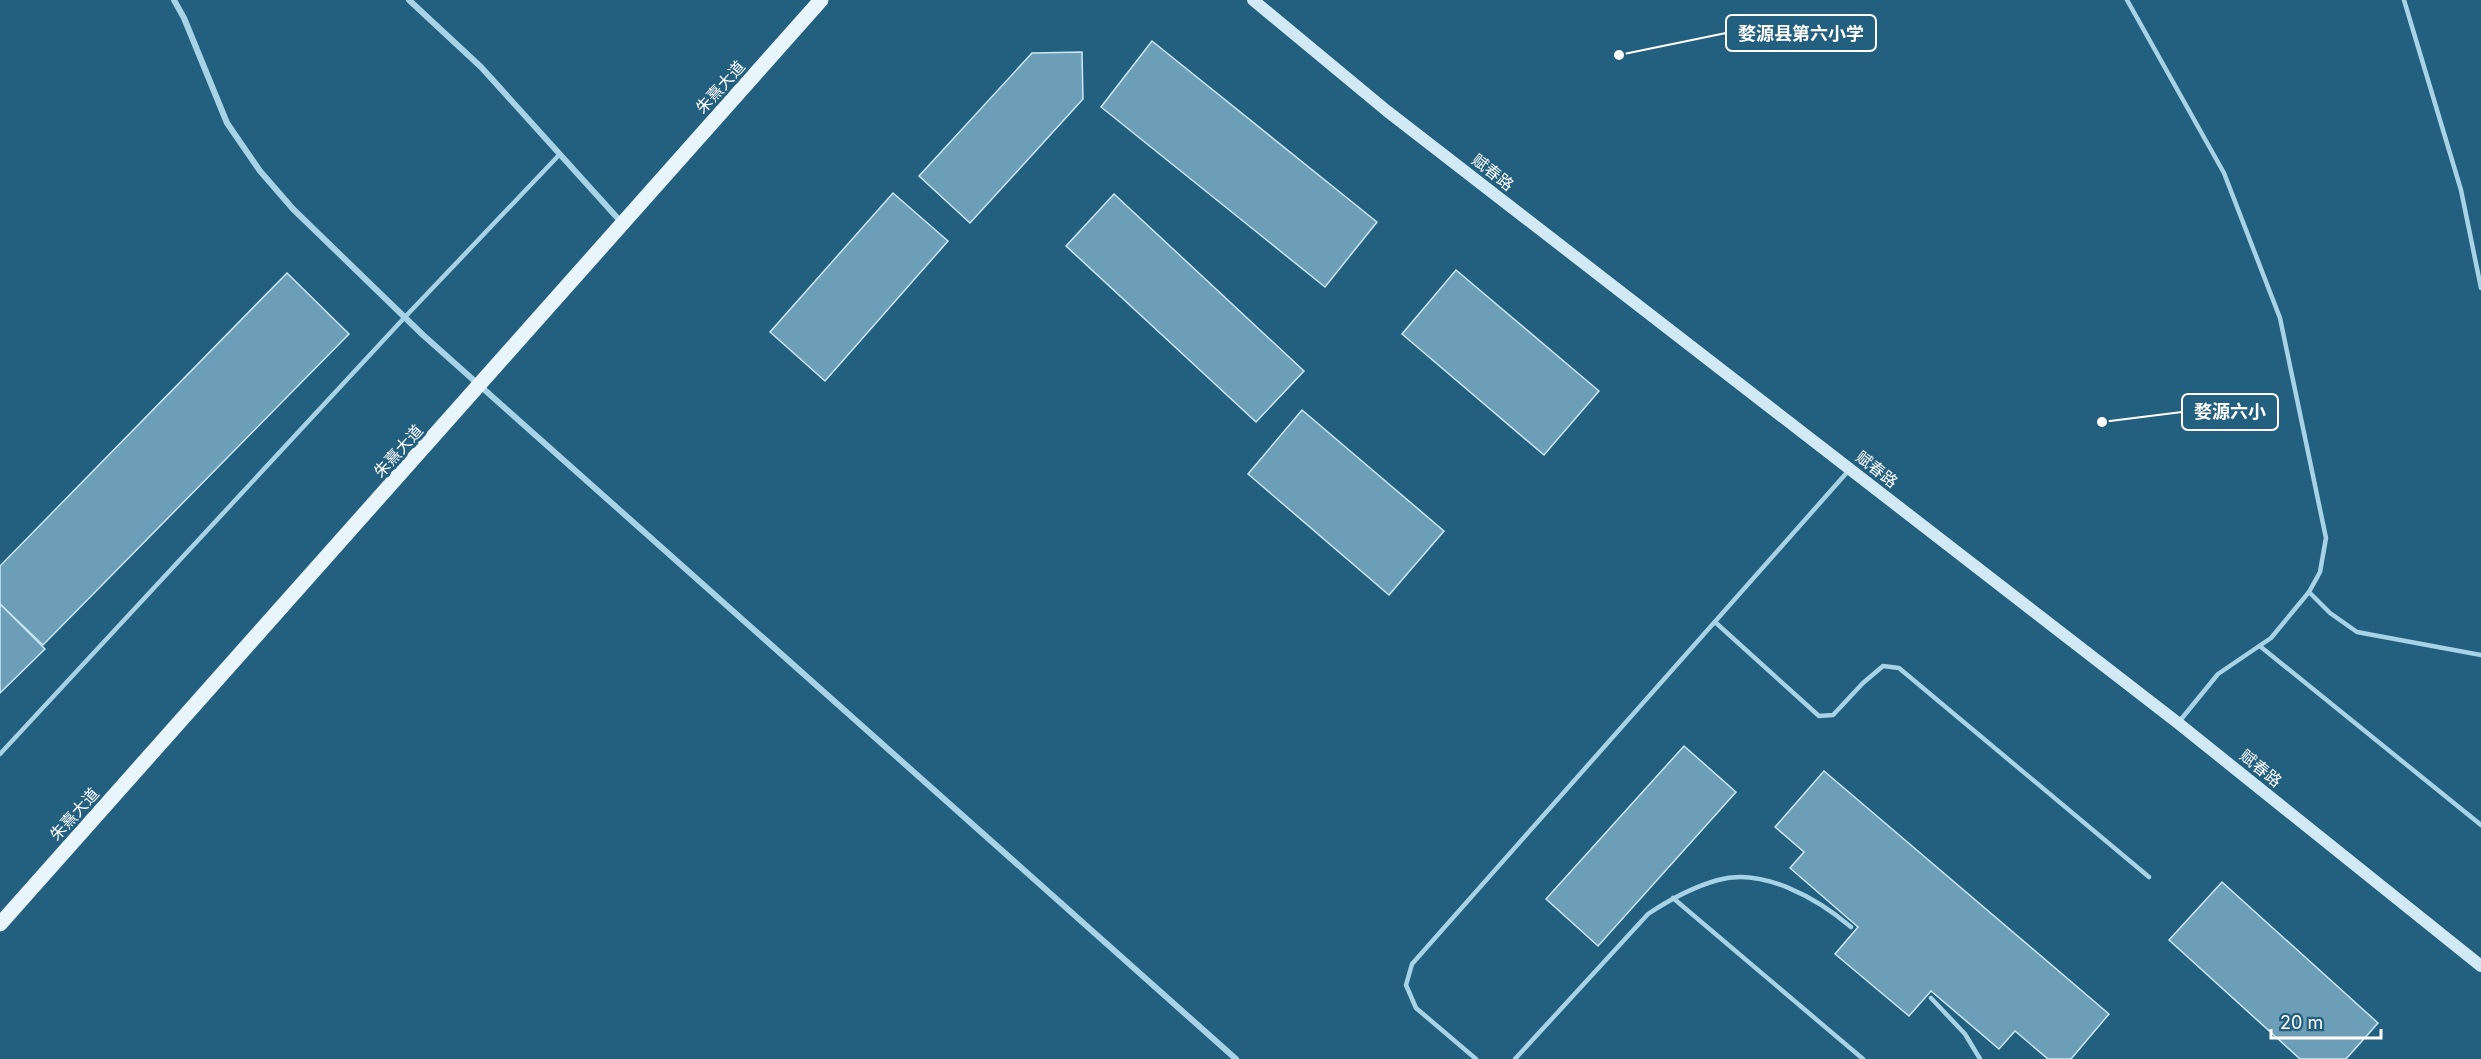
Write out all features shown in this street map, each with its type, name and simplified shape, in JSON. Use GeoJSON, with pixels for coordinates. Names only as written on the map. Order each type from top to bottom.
{"type":"FeatureCollection","features":[{"type":"Feature","properties":{"kind":"main road","name":"朱熹大道"},"geometry":{"type":"LineString","coordinates":[[0,924],[821,0]]}},
{"type":"Feature","properties":{"kind":"street"},"geometry":{"type":"LineString","coordinates":[[174,0],[184,18],[227,123],[260,171],[293,209],[480,386],[1236,1059]]}},
{"type":"Feature","properties":{"kind":"street"},"geometry":{"type":"LineString","coordinates":[[410,0],[481,67],[622,224]]}},
{"type":"Feature","properties":{"kind":"street","name":"赋春路"},"geometry":{"type":"LineString","coordinates":[[1253,0],[1387,111],[2178,723],[2481,966]]}},
{"type":"Feature","properties":{"kind":"lane"},"geometry":{"type":"LineString","coordinates":[[2127,0],[2224,173],[2280,318],[2326,538],[2320,572],[2309,592],[2261,647],[2218,674],[2178,723]]}},
{"type":"Feature","properties":{"kind":"lane"},"geometry":{"type":"LineString","coordinates":[[2404,0],[2461,190],[2481,288]]}},
{"type":"Feature","properties":{"kind":"lane"},"geometry":{"type":"LineString","coordinates":[[0,754],[405,317],[560,154]]}},
{"type":"Feature","properties":{"kind":"lane"},"geometry":{"type":"LineString","coordinates":[[1476,1059],[1416,1008],[1406,986],[1412,964],[1850,469]]}},
{"type":"Feature","properties":{"kind":"lane"},"geometry":{"type":"LineString","coordinates":[[2309,592],[2341,623],[2357,632],[2481,655]]}},
{"type":"Feature","properties":{"kind":"lane"},"geometry":{"type":"LineString","coordinates":[[1715,622],[1819,716],[1833,715],[1863,683],[1883,666],[1899,668],[2149,877]]}},
{"type":"Feature","properties":{"kind":"lane"},"geometry":{"type":"LineString","coordinates":[[2261,647],[2481,825]]}},
{"type":"Feature","properties":{"kind":"lane"},"geometry":{"type":"LineString","coordinates":[[1515,1059],[1648,914],[1673,898],[1720,879],[1757,878],[1800,891],[1831,910],[1851,927]]}},
{"type":"Feature","properties":{"kind":"lane"},"geometry":{"type":"LineString","coordinates":[[1673,898],[1863,1059]]}},
{"type":"Feature","properties":{"kind":"lane"},"geometry":{"type":"LineString","coordinates":[[1931,998],[1965,1034],[1980,1059]]}},
{"type":"Feature","properties":{"kind":"building"},"geometry":{"type":"Polygon","coordinates":[[[1152,41],[1377,222],[1325,287],[1101,107],[1152,41]]]}},
{"type":"Feature","properties":{"kind":"building"},"geometry":{"type":"Polygon","coordinates":[[[1082,52],[1083,99],[970,223],[919,176],[1032,53],[1082,52]]]}},
{"type":"Feature","properties":{"kind":"building"},"geometry":{"type":"Polygon","coordinates":[[[893,193],[948,241],[825,381],[770,332],[893,193]]]}},
{"type":"Feature","properties":{"kind":"building"},"geometry":{"type":"Polygon","coordinates":[[[1114,194],[1304,371],[1256,422],[1066,246],[1114,194]]]}},
{"type":"Feature","properties":{"kind":"building"},"geometry":{"type":"Polygon","coordinates":[[[1456,270],[1599,391],[1544,455],[1402,334],[1456,270]]]}},
{"type":"Feature","properties":{"kind":"building"},"geometry":{"type":"Polygon","coordinates":[[[287,273],[349,334],[43,645],[0,604],[0,566],[287,273]]]}},
{"type":"Feature","properties":{"kind":"building"},"geometry":{"type":"Polygon","coordinates":[[[1302,410],[1444,531],[1389,595],[1248,474],[1302,410]]]}},
{"type":"Feature","properties":{"kind":"building"},"geometry":{"type":"Polygon","coordinates":[[[0,604],[45,649],[0,693],[0,604]]]}},
{"type":"Feature","properties":{"kind":"building"},"geometry":{"type":"Polygon","coordinates":[[[1684,746],[1736,792],[1598,946],[1546,899],[1684,746]]]}},
{"type":"Feature","properties":{"kind":"building"},"geometry":{"type":"Polygon","coordinates":[[[1824,771],[2109,1014],[2071,1059],[2048,1059],[2015,1031],[1999,1049],[1931,991],[1909,1016],[1835,954],[1858,927],[1790,868],[1804,852],[1775,827],[1824,771]]]}},
{"type":"Feature","properties":{"kind":"building"},"geometry":{"type":"Polygon","coordinates":[[[2222,882],[2378,1023],[2346,1059],[2300,1059],[2169,940],[2222,882]]]}},
{"type":"Feature","properties":{"kind":"place","name":"婺源县第六小学"},"geometry":{"type":"Point","coordinates":[1619,55]}},
{"type":"Feature","properties":{"kind":"place","name":"婺源六小"},"geometry":{"type":"Point","coordinates":[2102,422]}}]}
